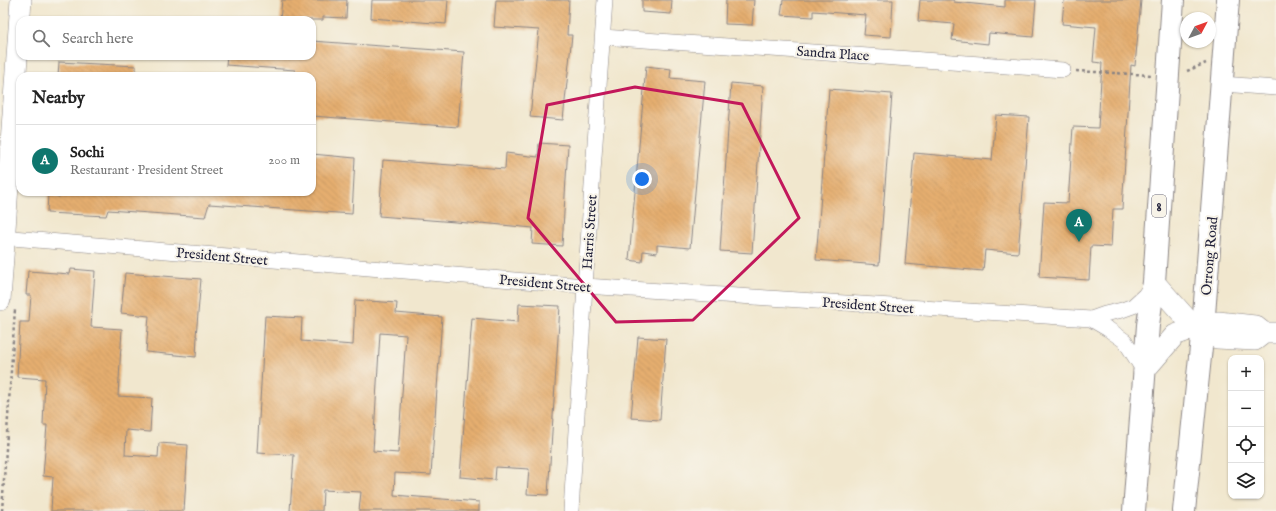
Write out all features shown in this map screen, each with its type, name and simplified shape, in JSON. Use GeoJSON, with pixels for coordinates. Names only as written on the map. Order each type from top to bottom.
{"type":"FeatureCollection","features":[{"type":"Feature","properties":{"kind":"highway","name":"8"},"geometry":{"type":"LineString","coordinates":[[1134,511],[1148,325],[1154,282],[1157,72],[1173,0]]}},
{"type":"Feature","properties":{"kind":"highway","name":"Orrong Road"},"geometry":{"type":"LineString","coordinates":[[1184,511],[1203,328],[1228,0]]}},
{"type":"Feature","properties":{"kind":"street"},"geometry":{"type":"LineString","coordinates":[[20,16],[21,0]]}},
{"type":"Feature","properties":{"kind":"street","name":"Harris Street"},"geometry":{"type":"LineString","coordinates":[[571,511],[605,0]]}},
{"type":"Feature","properties":{"kind":"street","name":"Sandra Place"},"geometry":{"type":"LineString","coordinates":[[603,36],[1063,70]]}},
{"type":"Feature","properties":{"kind":"street"},"geometry":{"type":"LineString","coordinates":[[7,303],[2,238],[16,60]]}},
{"type":"Feature","properties":{"kind":"street"},"geometry":{"type":"LineString","coordinates":[[1222,84],[1276,88]]}},
{"type":"Feature","properties":{"kind":"street","name":"President Street"},"geometry":{"type":"LineString","coordinates":[[2,238],[585,286],[1091,320],[1108,329],[1125,341],[1144,371]]}},
{"type":"Feature","properties":{"kind":"street"},"geometry":{"type":"LineString","coordinates":[[1154,282],[1187,319],[1203,328]]}},
{"type":"Feature","properties":{"kind":"street","name":"President Street"},"geometry":{"type":"LineString","coordinates":[[1091,320],[1105,314],[1133,306],[1154,282]]}},
{"type":"Feature","properties":{"kind":"street"},"geometry":{"type":"LineString","coordinates":[[1144,371],[1175,335],[1186,331],[1203,328],[1218,322],[1255,326],[1270,333]]}},
{"type":"Feature","properties":{"kind":"path"},"geometry":{"type":"LineString","coordinates":[[1063,70],[1182,74],[1208,62],[1224,60]]}},
{"type":"Feature","properties":{"kind":"path"},"geometry":{"type":"LineString","coordinates":[[2,511],[7,303]]}},
{"type":"Feature","properties":{"kind":"highlighted area"},"geometry":{"type":"Polygon","coordinates":[[[635,87],[742,104],[799,218],[693,320],[616,322],[528,218],[547,105],[635,87]]]}},
{"type":"Feature","properties":{"kind":"building"},"geometry":{"type":"Polygon","coordinates":[[[282,0],[347,0],[346,18],[323,17],[323,20],[316,20],[316,16],[280,16],[282,0]]]}},
{"type":"Feature","properties":{"kind":"building"},"geometry":{"type":"Polygon","coordinates":[[[372,0],[448,0],[446,24],[371,18],[372,0]]]}},
{"type":"Feature","properties":{"kind":"building"},"geometry":{"type":"Polygon","coordinates":[[[496,0],[569,0],[567,35],[572,35],[563,120],[530,117],[539,30],[494,27],[496,0]]]}},
{"type":"Feature","properties":{"kind":"building"},"geometry":{"type":"Polygon","coordinates":[[[642,0],[672,0],[671,14],[642,12],[642,0]]]}},
{"type":"Feature","properties":{"kind":"building"},"geometry":{"type":"Polygon","coordinates":[[[726,0],[754,0],[752,25],[725,24],[726,0]]]}},
{"type":"Feature","properties":{"kind":"building"},"geometry":{"type":"Polygon","coordinates":[[[783,0],[893,0],[891,37],[864,35],[866,15],[813,11],[813,17],[781,15],[783,0]]]}},
{"type":"Feature","properties":{"kind":"building"},"geometry":{"type":"Polygon","coordinates":[[[920,0],[954,0],[954,2],[1005,7],[1005,0],[1036,0],[1033,37],[989,33],[988,44],[952,40],[954,24],[918,21],[920,0]]]}},
{"type":"Feature","properties":{"kind":"building"},"geometry":{"type":"Polygon","coordinates":[[[1064,0],[1141,0],[1135,66],[1131,65],[1122,209],[1113,209],[1111,247],[1091,246],[1089,280],[1039,277],[1044,202],[1068,203],[1073,127],[1098,128],[1102,63],[1093,62],[1096,27],[1062,24],[1064,0]]]}},
{"type":"Feature","properties":{"kind":"building"},"geometry":{"type":"Polygon","coordinates":[[[316,41],[464,52],[458,127],[316,116],[316,72],[295,72],[295,70],[226,65],[227,60],[316,60],[316,41]]]}},
{"type":"Feature","properties":{"kind":"building"},"geometry":{"type":"Polygon","coordinates":[[[59,62],[136,66],[136,72],[58,72],[59,62]]]}},
{"type":"Feature","properties":{"kind":"building"},"geometry":{"type":"Polygon","coordinates":[[[646,66],[671,69],[670,78],[705,81],[690,248],[657,245],[657,253],[643,251],[642,262],[629,260],[646,66]]]}},
{"type":"Feature","properties":{"kind":"building"},"geometry":{"type":"Polygon","coordinates":[[[731,83],[763,86],[752,253],[720,251],[731,83]]]}},
{"type":"Feature","properties":{"kind":"building"},"geometry":{"type":"Polygon","coordinates":[[[829,89],[892,94],[879,265],[816,260],[829,89]]]}},
{"type":"Feature","properties":{"kind":"building"},"geometry":{"type":"Polygon","coordinates":[[[996,115],[1029,117],[1018,253],[985,250],[983,271],[905,264],[914,153],[992,160],[996,115]]]}},
{"type":"Feature","properties":{"kind":"building"},"geometry":{"type":"Polygon","coordinates":[[[539,143],[568,145],[562,246],[532,244],[533,228],[379,216],[383,160],[505,169],[506,153],[538,157],[539,143]]]}},
{"type":"Feature","properties":{"kind":"building"},"geometry":{"type":"Polygon","coordinates":[[[316,154],[355,158],[352,214],[209,204],[205,217],[108,210],[106,216],[47,213],[48,196],[316,196],[316,154]]]}},
{"type":"Feature","properties":{"kind":"building"},"geometry":{"type":"Polygon","coordinates":[[[71,269],[95,271],[91,327],[122,329],[118,396],[152,398],[150,432],[126,430],[125,455],[158,457],[159,443],[188,445],[184,511],[51,511],[53,477],[43,476],[47,425],[43,425],[45,379],[17,377],[20,322],[29,322],[31,295],[26,295],[28,271],[70,274],[71,269]]]}},
{"type":"Feature","properties":{"kind":"building"},"geometry":{"type":"Polygon","coordinates":[[[125,273],[201,279],[196,336],[196,357],[146,352],[149,316],[121,313],[125,273]]]}},
{"type":"Feature","properties":{"kind":"building"},"geometry":{"type":"Polygon","coordinates":[[[355,300],[397,303],[396,313],[442,317],[431,475],[395,473],[394,495],[479,502],[479,511],[359,511],[361,492],[323,490],[322,511],[290,511],[294,455],[257,453],[265,316],[302,318],[301,341],[353,345],[355,300]],[[380,333],[373,451],[398,453],[406,335],[380,333]]]}},
{"type":"Feature","properties":{"kind":"building"},"geometry":{"type":"Polygon","coordinates":[[[519,304],[560,306],[548,495],[527,494],[529,469],[496,467],[495,480],[460,477],[472,318],[518,322],[519,304]]]}},
{"type":"Feature","properties":{"kind":"building"},"geometry":{"type":"Polygon","coordinates":[[[638,337],[666,339],[660,420],[631,418],[638,337]]]}},
{"type":"Feature","properties":{"kind":"place","name":"Sochi"},"geometry":{"type":"Point","coordinates":[1079,242]}}]}
